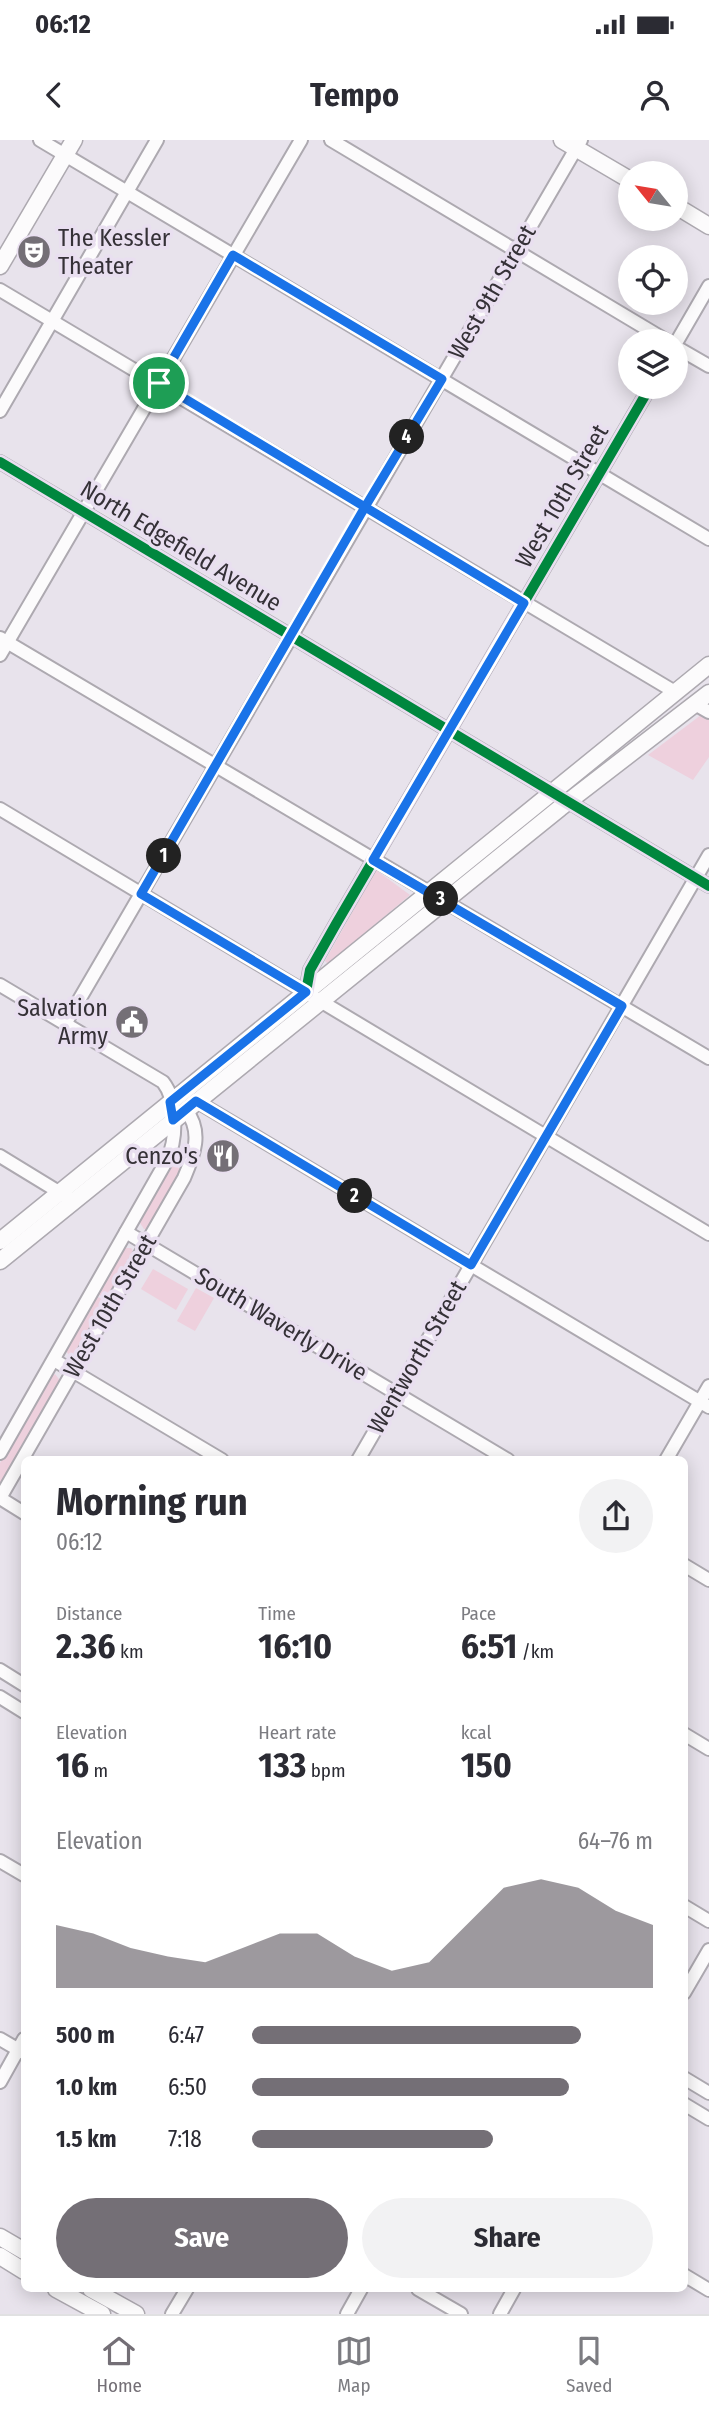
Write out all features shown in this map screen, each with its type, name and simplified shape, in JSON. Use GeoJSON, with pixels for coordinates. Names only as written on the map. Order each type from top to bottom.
{"type":"FeatureCollection","features":[{"type":"Feature","properties":{"kind":"main road"},"geometry":{"type":"LineString","coordinates":[[0,266],[74,140]]}},
{"type":"Feature","properties":{"kind":"main road"},"geometry":{"type":"LineString","coordinates":[[573,143],[618,172]]}},
{"type":"Feature","properties":{"kind":"main road"},"geometry":{"type":"LineString","coordinates":[[688,213],[709,226]]}},
{"type":"Feature","properties":{"kind":"main road"},"geometry":{"type":"LineString","coordinates":[[0,1261],[66,1196],[170,1102],[709,665]]}},
{"type":"Feature","properties":{"kind":"main road"},"geometry":{"type":"LineString","coordinates":[[639,747],[645,735],[678,708],[683,699],[674,692]]}},
{"type":"Feature","properties":{"kind":"main road"},"geometry":{"type":"LineString","coordinates":[[0,1241],[185,1110],[568,802],[639,747],[702,708],[709,693]]}},
{"type":"Feature","properties":{"kind":"main road"},"geometry":{"type":"LineString","coordinates":[[0,2237],[21,2249]]}},
{"type":"Feature","properties":{"kind":"main road"},"geometry":{"type":"LineString","coordinates":[[0,2256],[21,2269]]}},
{"type":"Feature","properties":{"kind":"main road"},"geometry":{"type":"LineString","coordinates":[[61,2292],[102,2314]]}},
{"type":"Feature","properties":{"kind":"main road"},"geometry":{"type":"LineString","coordinates":[[96,2292],[136,2314]]}},
{"type":"Feature","properties":{"kind":"street"},"geometry":{"type":"LineString","coordinates":[[40,140],[709,539]]}},
{"type":"Feature","properties":{"kind":"street"},"geometry":{"type":"LineString","coordinates":[[0,411],[157,140]]}},
{"type":"Feature","properties":{"kind":"street"},"geometry":{"type":"LineString","coordinates":[[0,655],[4,640],[83,513],[301,140]]}},
{"type":"Feature","properties":{"kind":"street"},"geometry":{"type":"LineString","coordinates":[[331,140],[647,329]]}},
{"type":"Feature","properties":{"kind":"street","name":"West 9th Street"},"geometry":{"type":"LineString","coordinates":[[65,1024],[517,249],[573,143]]}},
{"type":"Feature","properties":{"kind":"street"},"geometry":{"type":"LineString","coordinates":[[685,329],[709,286]]}},
{"type":"Feature","properties":{"kind":"street"},"geometry":{"type":"LineString","coordinates":[[0,290],[674,692]]}},
{"type":"Feature","properties":{"kind":"street"},"geometry":{"type":"LineString","coordinates":[[688,353],[709,366]]}},
{"type":"Feature","properties":{"kind":"street","name":"West 10th Street"},"geometry":{"type":"LineString","coordinates":[[306,992],[316,960],[643,399]]}},
{"type":"Feature","properties":{"kind":"street","name":"North Edgefield Avenue"},"geometry":{"type":"LineString","coordinates":[[0,462],[709,886]]}},
{"type":"Feature","properties":{"kind":"street"},"geometry":{"type":"LineString","coordinates":[[4,640],[709,1058]]}},
{"type":"Feature","properties":{"kind":"street"},"geometry":{"type":"LineString","coordinates":[[0,809],[709,1234]]}},
{"type":"Feature","properties":{"kind":"street","name":"Wentworth Street"},"geometry":{"type":"LineString","coordinates":[[360,1456],[709,855]]}},
{"type":"Feature","properties":{"kind":"street"},"geometry":{"type":"LineString","coordinates":[[0,985],[163,1082],[170,1102]]}},
{"type":"Feature","properties":{"kind":"street","name":"West 10th Street"},"geometry":{"type":"LineString","coordinates":[[24,1456],[184,1178],[193,1153],[197,1128],[185,1110],[170,1102]]}},
{"type":"Feature","properties":{"kind":"street"},"geometry":{"type":"LineString","coordinates":[[185,1110],[471,1265],[704,1404]]}},
{"type":"Feature","properties":{"kind":"street","name":"West 10th Street"},"geometry":{"type":"LineString","coordinates":[[0,1453],[174,1146],[185,1110]]}},
{"type":"Feature","properties":{"kind":"street"},"geometry":{"type":"LineString","coordinates":[[0,1156],[66,1196]]}},
{"type":"Feature","properties":{"kind":"street","name":"South Waverly Drive"},"geometry":{"type":"LineString","coordinates":[[126,1232],[501,1456]]}},
{"type":"Feature","properties":{"kind":"street"},"geometry":{"type":"LineString","coordinates":[[54,1360],[215,1456]]}},
{"type":"Feature","properties":{"kind":"street"},"geometry":{"type":"LineString","coordinates":[[669,1456],[704,1404],[709,1386]]}},
{"type":"Feature","properties":{"kind":"street","name":"West 10th Street"},"geometry":{"type":"LineString","coordinates":[[0,1498],[21,1461]]}},
{"type":"Feature","properties":{"kind":"street"},"geometry":{"type":"LineString","coordinates":[[0,1498],[21,1511]]}},
{"type":"Feature","properties":{"kind":"street"},"geometry":{"type":"LineString","coordinates":[[688,1567],[709,1580]]}},
{"type":"Feature","properties":{"kind":"street"},"geometry":{"type":"LineString","coordinates":[[0,1670],[21,1683]]}},
{"type":"Feature","properties":{"kind":"street"},"geometry":{"type":"LineString","coordinates":[[0,1697],[21,1710]]}},
{"type":"Feature","properties":{"kind":"street"},"geometry":{"type":"LineString","coordinates":[[688,1736],[709,1749]]}},
{"type":"Feature","properties":{"kind":"street"},"geometry":{"type":"LineString","coordinates":[[0,1861],[21,1873]]}},
{"type":"Feature","properties":{"kind":"street"},"geometry":{"type":"LineString","coordinates":[[688,1908],[709,1921]]}},
{"type":"Feature","properties":{"kind":"street"},"geometry":{"type":"LineString","coordinates":[[688,1986],[709,1950]]}},
{"type":"Feature","properties":{"kind":"street"},"geometry":{"type":"LineString","coordinates":[[0,2039],[21,2046]]}},
{"type":"Feature","properties":{"kind":"street"},"geometry":{"type":"LineString","coordinates":[[0,2082],[21,2050]]}},
{"type":"Feature","properties":{"kind":"street"},"geometry":{"type":"LineString","coordinates":[[688,2080],[709,2093]]}},
{"type":"Feature","properties":{"kind":"street"},"geometry":{"type":"LineString","coordinates":[[688,2106],[709,2119]]}},
{"type":"Feature","properties":{"kind":"street"},"geometry":{"type":"LineString","coordinates":[[688,2277],[709,2290]]}},
{"type":"Feature","properties":{"kind":"street"},"geometry":{"type":"LineString","coordinates":[[172,2314],[185,2292]]}},
{"type":"Feature","properties":{"kind":"street"},"geometry":{"type":"LineString","coordinates":[[346,2314],[358,2292]]}},
{"type":"Feature","properties":{"kind":"street"},"geometry":{"type":"LineString","coordinates":[[423,2292],[461,2314]]}},
{"type":"Feature","properties":{"kind":"street"},"geometry":{"type":"LineString","coordinates":[[500,2314],[512,2292]]}},
{"type":"Feature","properties":{"kind":"shaded area"},"geometry":{"type":"Polygon","coordinates":[[[709,709],[709,757],[693,780],[648,755],[709,709]]]}},
{"type":"Feature","properties":{"kind":"shaded area"},"geometry":{"type":"Polygon","coordinates":[[[376,870],[410,895],[328,964],[325,961],[376,870]]]}},
{"type":"Feature","properties":{"kind":"shaded area"},"geometry":{"type":"Polygon","coordinates":[[[170,1166],[177,1166],[182,1172],[148,1229],[144,1229],[138,1220],[170,1166]]]}},
{"type":"Feature","properties":{"kind":"shaded area"},"geometry":{"type":"Polygon","coordinates":[[[124,1248],[131,1248],[135,1254],[109,1300],[97,1294],[124,1248]]]}},
{"type":"Feature","properties":{"kind":"shaded area"},"geometry":{"type":"Polygon","coordinates":[[[153,1269],[188,1289],[176,1310],[141,1289],[153,1269]]]}},
{"type":"Feature","properties":{"kind":"shaded area"},"geometry":{"type":"Polygon","coordinates":[[[196,1288],[214,1298],[195,1331],[177,1321],[196,1288]]]}},
{"type":"Feature","properties":{"kind":"shaded area"},"geometry":{"type":"Polygon","coordinates":[[[96,1296],[108,1302],[76,1356],[69,1356],[66,1350],[96,1296]]]}},
{"type":"Feature","properties":{"kind":"shaded area"},"geometry":{"type":"Polygon","coordinates":[[[55,1374],[62,1383],[0,1483],[0,1463],[49,1378],[55,1374]]]}},
{"type":"Feature","properties":{"kind":"cycle path"},"geometry":{"type":"LineString","coordinates":[[306,992],[310,970],[336,924],[643,399]]}},
{"type":"Feature","properties":{"kind":"cycle path"},"geometry":{"type":"LineString","coordinates":[[0,462],[709,886]]}},
{"type":"Feature","properties":{"kind":"place","name":"The Kessler Theater"},"geometry":{"type":"Point","coordinates":[34,252]}},
{"type":"Feature","properties":{"kind":"place","name":"Salvation Army"},"geometry":{"type":"Point","coordinates":[132,1022]}},
{"type":"Feature","properties":{"kind":"place","name":"Cenzo's"},"geometry":{"type":"Point","coordinates":[223,1156]}},
{"type":"Feature","properties":{"kind":"route"},"geometry":{"type":"LineString","coordinates":[[159,383],[233,255],[442,379],[365,507],[524,603],[373,860],[622,1006],[471,1265],[196,1101],[173,1120],[170,1102],[306,992],[141,894],[365,507],[159,383]]}}]}
